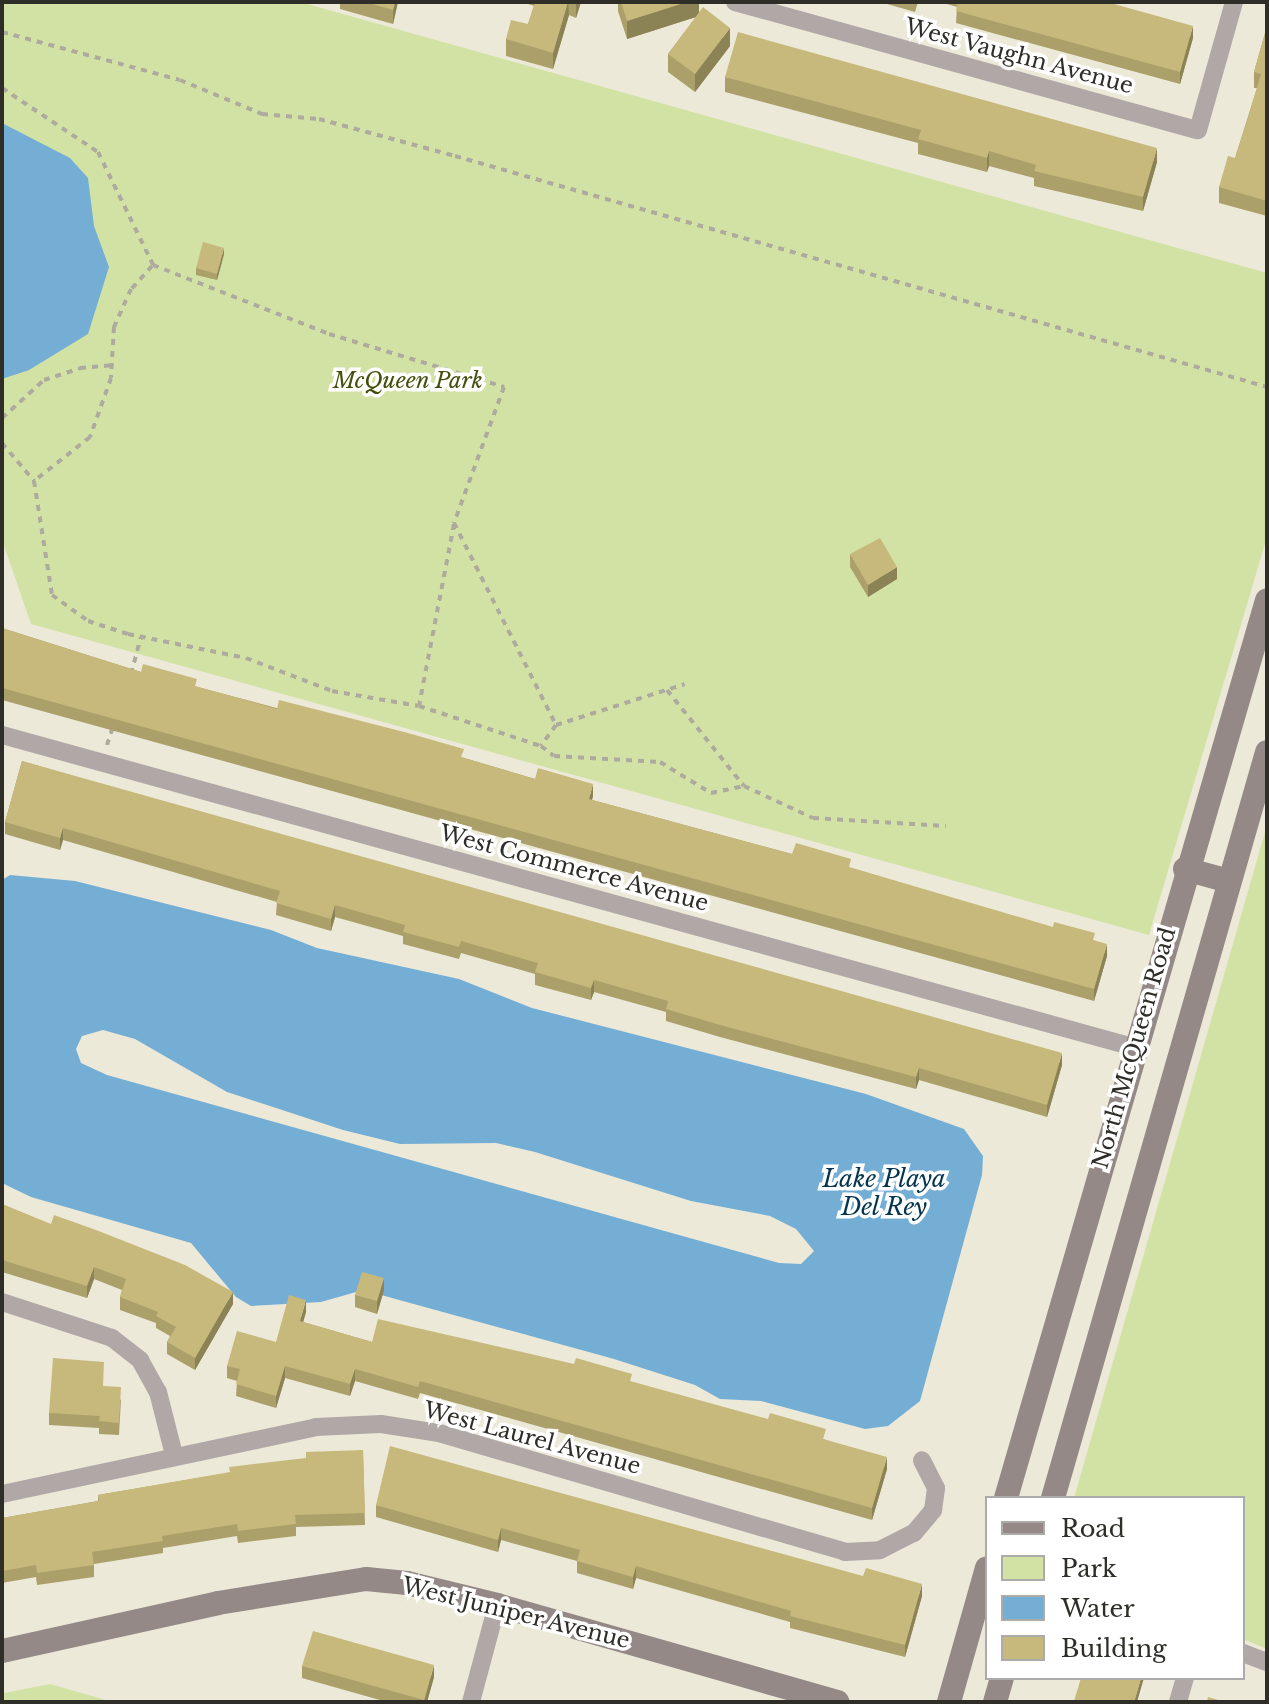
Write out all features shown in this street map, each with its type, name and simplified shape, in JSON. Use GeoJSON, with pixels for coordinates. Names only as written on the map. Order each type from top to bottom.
{"type":"FeatureCollection","features":[{"type":"Feature","properties":{"kind":"main road","name":"North McQueen Road"},"geometry":{"type":"LineString","coordinates":[[1007,1496],[1133,1047],[1267,600]]}},
{"type":"Feature","properties":{"kind":"main road","name":"North McQueen Road"},"geometry":{"type":"LineString","coordinates":[[1054,1496],[1267,752]]}},
{"type":"Feature","properties":{"kind":"main road"},"geometry":{"type":"LineString","coordinates":[[1185,869],[1229,881]]}},
{"type":"Feature","properties":{"kind":"main road"},"geometry":{"type":"LineString","coordinates":[[949,1702],[985,1575]]}},
{"type":"Feature","properties":{"kind":"main road","name":"West Juniper Avenue"},"geometry":{"type":"LineString","coordinates":[[2,1651],[324,1582],[407,1583],[497,1605],[775,1693],[837,1702]]}},
{"type":"Feature","properties":{"kind":"main road"},"geometry":{"type":"LineString","coordinates":[[995,1702],[1001,1680]]}},
{"type":"Feature","properties":{"kind":"street","name":"West Vaughn Avenue"},"geometry":{"type":"LineString","coordinates":[[735,3],[1198,130],[1234,2]]}},
{"type":"Feature","properties":{"kind":"street","name":"West Commerce Avenue"},"geometry":{"type":"LineString","coordinates":[[2,735],[1133,1047]]}},
{"type":"Feature","properties":{"kind":"street"},"geometry":{"type":"LineString","coordinates":[[2,1302],[112,1338],[140,1360],[158,1392],[174,1455]]}},
{"type":"Feature","properties":{"kind":"street","name":"West Laurel Avenue"},"geometry":{"type":"LineString","coordinates":[[2,1494],[316,1427],[381,1424],[439,1433],[845,1552],[880,1550],[914,1533],[933,1510],[936,1488],[922,1460]]}},
{"type":"Feature","properties":{"kind":"street"},"geometry":{"type":"LineString","coordinates":[[471,1702],[497,1605]]}},
{"type":"Feature","properties":{"kind":"street"},"geometry":{"type":"LineString","coordinates":[[1245,1654],[1267,1662]]}},
{"type":"Feature","properties":{"kind":"street"},"geometry":{"type":"LineString","coordinates":[[1178,1702],[1184,1680]]}},
{"type":"Feature","properties":{"kind":"path"},"geometry":{"type":"LineString","coordinates":[[2,32],[180,80],[262,114],[334,123],[1267,387]]}},
{"type":"Feature","properties":{"kind":"path"},"geometry":{"type":"LineString","coordinates":[[2,88],[98,152],[153,265],[329,334],[504,387],[454,523],[419,706]]}},
{"type":"Feature","properties":{"kind":"path"},"geometry":{"type":"LineString","coordinates":[[34,481],[90,437],[112,365],[114,327],[131,289],[153,265]]}},
{"type":"Feature","properties":{"kind":"path"},"geometry":{"type":"LineString","coordinates":[[2,418],[44,380],[80,368],[112,365]]}},
{"type":"Feature","properties":{"kind":"path"},"geometry":{"type":"LineString","coordinates":[[2,443],[34,481],[52,595],[88,621],[246,658],[291,679],[332,691],[419,706],[541,746],[554,756],[576,759],[607,755],[660,762],[711,793],[744,786]]}},
{"type":"Feature","properties":{"kind":"path"},"geometry":{"type":"LineString","coordinates":[[454,523],[556,725]]}},
{"type":"Feature","properties":{"kind":"path"},"geometry":{"type":"LineString","coordinates":[[130,682],[142,636]]}},
{"type":"Feature","properties":{"kind":"path"},"geometry":{"type":"LineString","coordinates":[[541,746],[556,725],[685,684]]}},
{"type":"Feature","properties":{"kind":"path"},"geometry":{"type":"LineString","coordinates":[[667,690],[744,786],[813,818],[946,826]]}},
{"type":"Feature","properties":{"kind":"path"},"geometry":{"type":"LineString","coordinates":[[102,762],[119,718]]}},
{"type":"Feature","properties":{"kind":"green space","name":"McQueen Park"},"geometry":{"type":"Polygon","coordinates":[[[2,2],[300,2],[1267,273],[1267,537],[1149,935],[31,624],[2,540],[2,2]]]}},
{"type":"Feature","properties":{"kind":"green space"},"geometry":{"type":"Polygon","coordinates":[[[1267,825],[1267,1649],[1245,1640],[1245,1496],[1075,1496],[1267,825]]]}},
{"type":"Feature","properties":{"kind":"green space"},"geometry":{"type":"Polygon","coordinates":[[[50,1684],[113,1702],[2,1702],[4,1693],[50,1684]]]}},
{"type":"Feature","properties":{"kind":"water"},"geometry":{"type":"Polygon","coordinates":[[[2,123],[70,158],[88,178],[94,226],[109,267],[88,334],[29,370],[2,379],[2,123]]]}},
{"type":"Feature","properties":{"kind":"water","name":"Lake Playa Del Rey"},"geometry":{"type":"Polygon","coordinates":[[[10,875],[75,881],[271,930],[317,948],[459,979],[532,1008],[866,1094],[964,1129],[983,1156],[982,1175],[920,1401],[888,1426],[865,1429],[761,1401],[720,1399],[695,1385],[614,1359],[363,1290],[321,1302],[251,1306],[236,1297],[191,1243],[31,1197],[2,1183],[2,880],[10,875]],[[103,1030],[82,1036],[76,1049],[81,1063],[107,1075],[779,1263],[801,1264],[814,1251],[796,1229],[770,1216],[691,1201],[535,1152],[496,1143],[400,1144],[343,1130],[227,1092],[135,1039],[103,1030]]]}},
{"type":"Feature","properties":{"kind":"building"},"geometry":{"type":"Polygon","coordinates":[[[365,2],[395,2],[393,10],[365,2]]]}},
{"type":"Feature","properties":{"kind":"building"},"geometry":{"type":"Polygon","coordinates":[[[535,2],[568,2],[553,53],[506,39],[511,20],[528,24],[535,2]]]}},
{"type":"Feature","properties":{"kind":"building"},"geometry":{"type":"Polygon","coordinates":[[[621,2],[687,2],[627,21],[621,2]]]}},
{"type":"Feature","properties":{"kind":"building"},"geometry":{"type":"Polygon","coordinates":[[[958,2],[1107,2],[1193,26],[1180,72],[956,11],[958,2]]]}},
{"type":"Feature","properties":{"kind":"building"},"geometry":{"type":"Polygon","coordinates":[[[703,7],[730,28],[695,74],[668,54],[703,7]]]}},
{"type":"Feature","properties":{"kind":"building"},"geometry":{"type":"Polygon","coordinates":[[[1267,26],[1267,201],[1219,187],[1228,156],[1235,158],[1248,118],[1261,74],[1254,72],[1267,26]]]}},
{"type":"Feature","properties":{"kind":"building"},"geometry":{"type":"Polygon","coordinates":[[[738,32],[1157,148],[1143,197],[1034,171],[1036,165],[989,151],[987,158],[918,139],[921,130],[725,77],[738,32]]]}},
{"type":"Feature","properties":{"kind":"building"},"geometry":{"type":"Polygon","coordinates":[[[203,242],[224,248],[217,274],[196,268],[203,242]]]}},
{"type":"Feature","properties":{"kind":"building"},"geometry":{"type":"Polygon","coordinates":[[[880,538],[897,567],[868,585],[850,554],[880,538]]]}},
{"type":"Feature","properties":{"kind":"building"},"geometry":{"type":"Polygon","coordinates":[[[2,628],[141,672],[143,664],[197,679],[195,686],[277,709],[279,700],[408,733],[464,749],[461,757],[535,779],[538,768],[593,784],[589,799],[792,854],[796,843],[851,859],[849,867],[1053,927],[1054,922],[1095,933],[1093,940],[1107,944],[1094,989],[2,688],[2,628]]]}},
{"type":"Feature","properties":{"kind":"building"},"geometry":{"type":"Polygon","coordinates":[[[22,761],[1062,1053],[1047,1105],[919,1068],[916,1077],[720,1025],[666,1009],[668,1001],[594,980],[591,988],[535,972],[538,963],[461,941],[459,947],[403,932],[405,925],[335,905],[331,919],[276,903],[280,891],[63,828],[60,838],[5,822],[22,761]]]}},
{"type":"Feature","properties":{"kind":"building"},"geometry":{"type":"Polygon","coordinates":[[[2,1204],[51,1224],[54,1215],[96,1230],[185,1265],[233,1292],[195,1358],[167,1342],[176,1327],[156,1316],[158,1312],[120,1297],[126,1279],[94,1267],[87,1286],[2,1260],[2,1204]]]}},
{"type":"Feature","properties":{"kind":"building"},"geometry":{"type":"Polygon","coordinates":[[[362,1272],[384,1278],[377,1301],[355,1295],[362,1272]]]}},
{"type":"Feature","properties":{"kind":"building"},"geometry":{"type":"Polygon","coordinates":[[[289,1295],[306,1300],[300,1321],[372,1342],[378,1319],[574,1364],[576,1358],[632,1374],[630,1381],[768,1419],[770,1413],[826,1429],[823,1439],[887,1457],[872,1508],[420,1381],[418,1387],[355,1369],[350,1384],[285,1366],[276,1396],[236,1384],[240,1369],[227,1366],[237,1331],[276,1342],[289,1295]]]}},
{"type":"Feature","properties":{"kind":"building"},"geometry":{"type":"Polygon","coordinates":[[[53,1358],[104,1362],[103,1386],[121,1387],[119,1423],[99,1421],[100,1416],[49,1413],[53,1358]]]}},
{"type":"Feature","properties":{"kind":"building"},"geometry":{"type":"Polygon","coordinates":[[[390,1446],[863,1576],[866,1568],[922,1584],[905,1645],[790,1616],[791,1611],[636,1566],[633,1577],[577,1561],[580,1550],[501,1528],[498,1540],[376,1505],[390,1446]]]}},
{"type":"Feature","properties":{"kind":"building"},"geometry":{"type":"Polygon","coordinates":[[[363,1450],[365,1513],[295,1515],[296,1524],[238,1531],[237,1524],[162,1536],[163,1541],[92,1552],[94,1565],[37,1573],[36,1565],[2,1571],[2,1518],[99,1501],[98,1495],[230,1472],[229,1467],[306,1458],[306,1452],[363,1450]]]}},
{"type":"Feature","properties":{"kind":"building"},"geometry":{"type":"Polygon","coordinates":[[[313,1631],[434,1665],[424,1700],[302,1666],[313,1631]]]}},
{"type":"Feature","properties":{"kind":"building"},"geometry":{"type":"Polygon","coordinates":[[[1080,1680],[1140,1680],[1134,1702],[1074,1701],[1080,1680]]]}},
{"type":"Feature","properties":{"kind":"building"},"geometry":{"type":"Polygon","coordinates":[[[1208,1697],[1225,1702],[1207,1702],[1208,1697]]]}}]}
